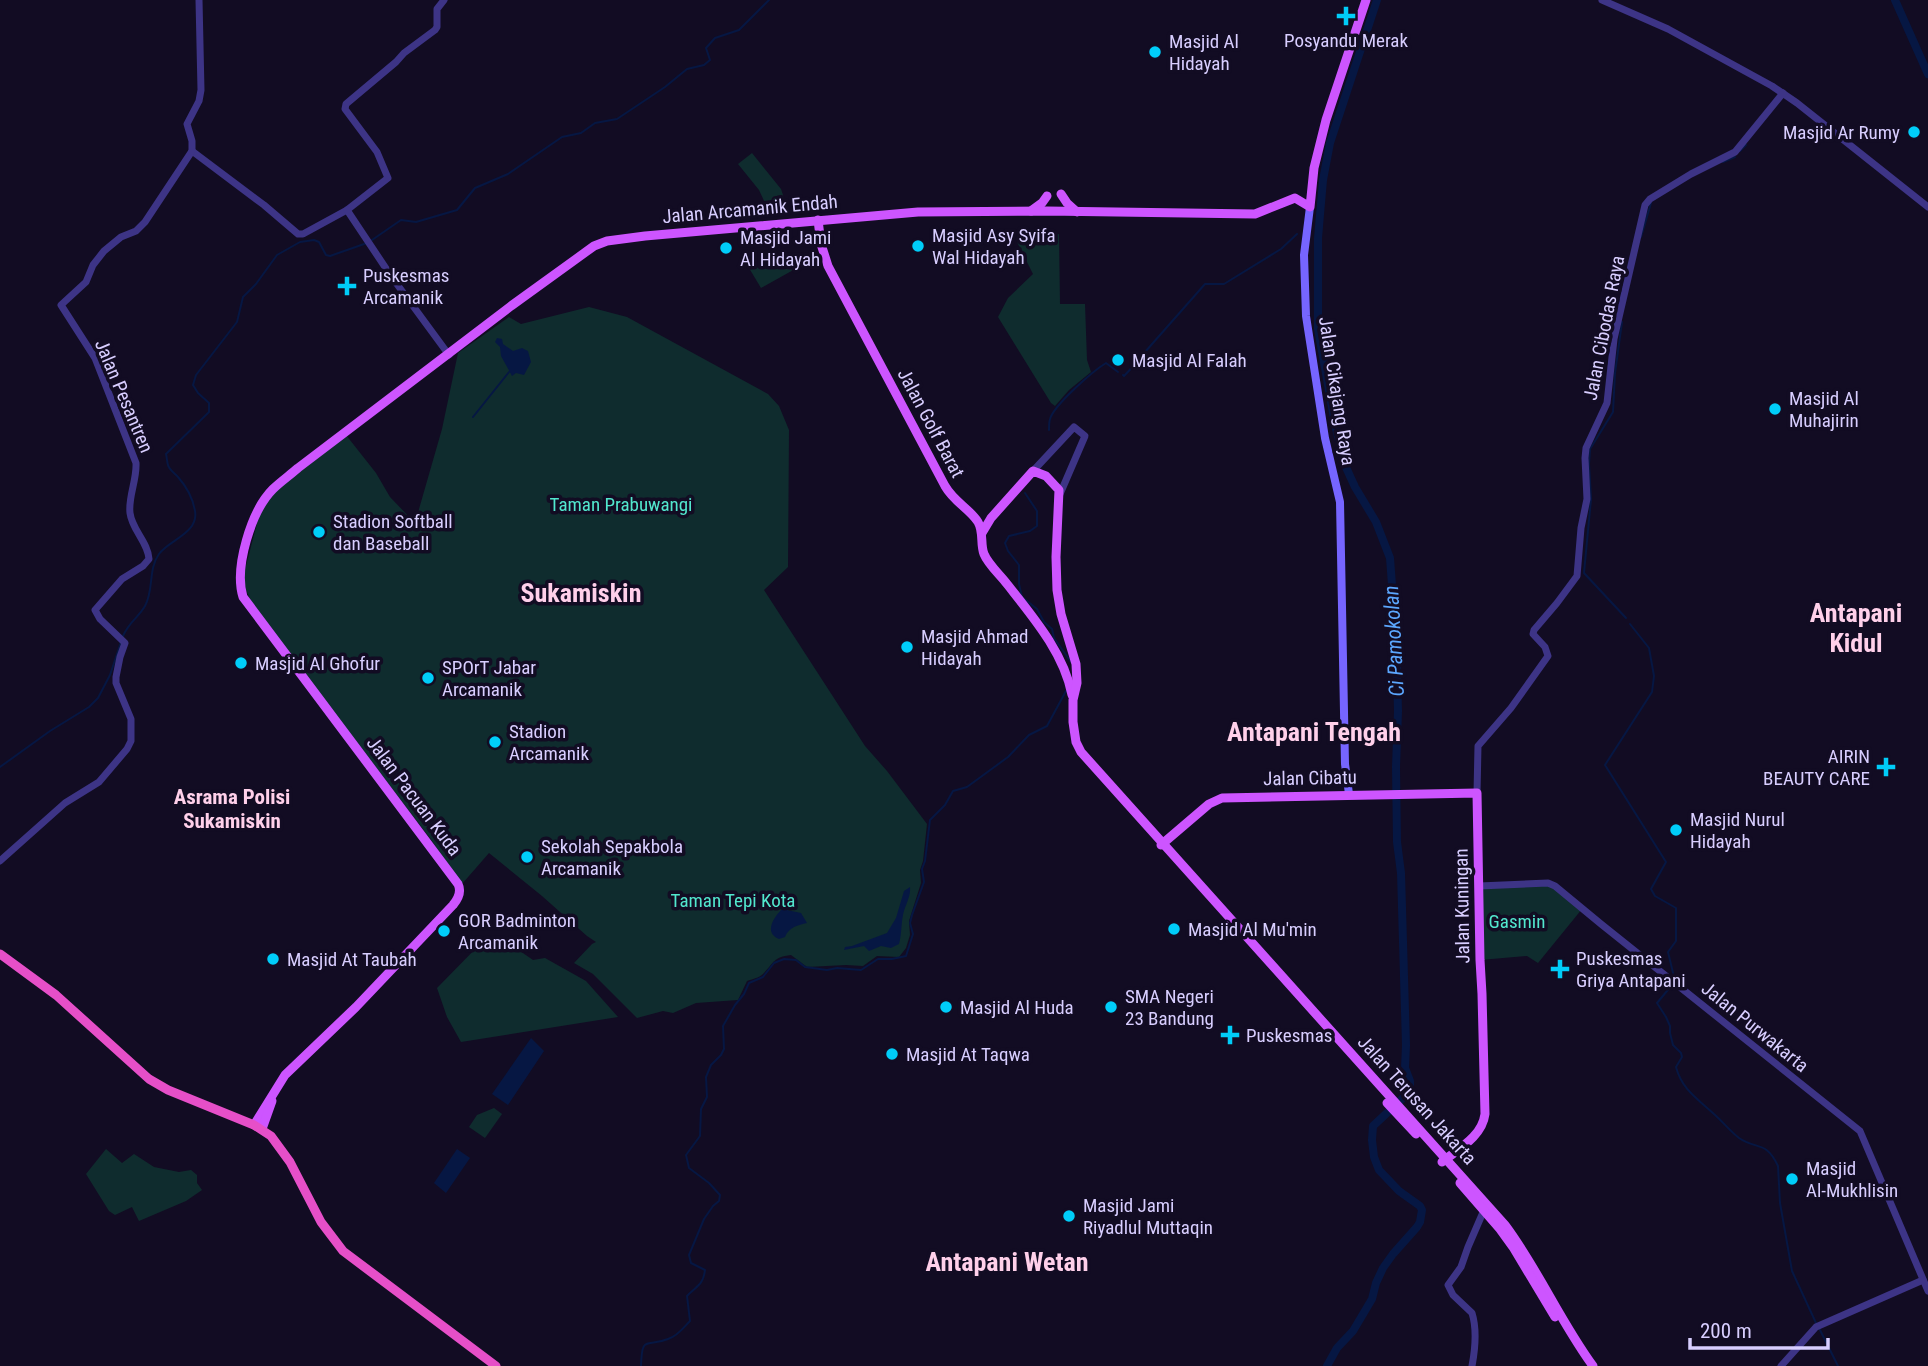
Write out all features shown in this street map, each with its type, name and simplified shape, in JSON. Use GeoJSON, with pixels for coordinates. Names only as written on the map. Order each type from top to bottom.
{"type":"FeatureCollection","features":[{"type":"Feature","properties":{"kind":"highway"},"geometry":{"type":"LineString","coordinates":[[0,954],[56,995],[149,1079],[168,1090],[258,1127],[271,1136],[284,1152],[321,1222],[343,1251],[496,1366]]}},
{"type":"Feature","properties":{"kind":"main road","name":"Jalan Cikajang Raya"},"geometry":{"type":"LineString","coordinates":[[1349,794],[1345,764],[1340,502],[1325,438],[1306,316],[1304,255],[1314,168],[1326,120],[1366,0]]}},
{"type":"Feature","properties":{"kind":"main road"},"geometry":{"type":"LineString","coordinates":[[1061,194],[1077,212]]}},
{"type":"Feature","properties":{"kind":"main road"},"geometry":{"type":"LineString","coordinates":[[1029,212],[1047,196]]}},
{"type":"Feature","properties":{"kind":"main road","name":"Jalan Arcamanik Endah"},"geometry":{"type":"LineString","coordinates":[[271,491],[540,285],[601,242],[918,212],[1255,214],[1295,198],[1310,207]]}},
{"type":"Feature","properties":{"kind":"main road","name":"Jalan Golf Barat"},"geometry":{"type":"LineString","coordinates":[[818,220],[821,244],[828,265],[945,486],[951,496],[974,517],[982,533],[984,553],[1038,624],[1071,676],[1072,696]]}},
{"type":"Feature","properties":{"kind":"main road"},"geometry":{"type":"LineString","coordinates":[[982,533],[991,518],[1033,471],[1041,473],[1059,490],[1056,557],[1058,590],[1061,614],[1075,658],[1071,676]]}},
{"type":"Feature","properties":{"kind":"main road","name":"Jalan Pacuan Kuda"},"geometry":{"type":"LineString","coordinates":[[258,1127],[285,1075],[356,1007],[453,905],[460,889],[243,597],[239,585],[244,548],[254,520],[271,491]]}},
{"type":"Feature","properties":{"kind":"main road"},"geometry":{"type":"LineString","coordinates":[[974,517],[991,518]]}},
{"type":"Feature","properties":{"kind":"main road","name":"Jalan Terusan Jakarta"},"geometry":{"type":"LineString","coordinates":[[1072,696],[1076,742],[1081,752],[1390,1102],[1506,1224],[1572,1347],[1585,1366]]}},
{"type":"Feature","properties":{"kind":"main road","name":"Jalan Cibatu"},"geometry":{"type":"LineString","coordinates":[[1162,845],[1217,799],[1477,793]]}},
{"type":"Feature","properties":{"kind":"main road","name":"Jalan Kuningan"},"geometry":{"type":"LineString","coordinates":[[1444,1160],[1477,1133],[1485,1114],[1477,793]]}},
{"type":"Feature","properties":{"kind":"main road","name":"Jalan Terusan Jakarta"},"geometry":{"type":"LineString","coordinates":[[1444,1160],[1525,1260],[1593,1366]]}},
{"type":"Feature","properties":{"kind":"street"},"geometry":{"type":"LineString","coordinates":[[199,0],[201,90],[199,101],[187,124],[192,151],[298,234],[303,234],[347,210],[386,180],[387,174],[377,152],[345,108],[349,100],[437,27],[437,9],[444,0]]}},
{"type":"Feature","properties":{"kind":"street"},"geometry":{"type":"LineString","coordinates":[[1602,0],[1668,29],[1783,93],[1928,207]]}},
{"type":"Feature","properties":{"kind":"street","name":"Jalan Cibodas Raya"},"geometry":{"type":"LineString","coordinates":[[1548,656],[1545,647],[1533,632],[1577,576],[1581,528],[1587,499],[1586,447],[1607,403],[1614,339],[1645,205],[1650,199],[1691,174],[1735,152],[1783,93]]}},
{"type":"Feature","properties":{"kind":"street","name":"Jalan Pesantren"},"geometry":{"type":"LineString","coordinates":[[0,861],[65,803],[99,782],[131,741],[131,719],[116,683],[125,643],[95,610],[122,579],[144,566],[149,559],[148,550],[131,516],[130,504],[136,478],[136,463],[95,358],[61,305],[86,282],[93,265],[104,251],[121,237],[136,231],[145,222],[192,151]]}},
{"type":"Feature","properties":{"kind":"street"},"geometry":{"type":"LineString","coordinates":[[347,210],[449,355]]}},
{"type":"Feature","properties":{"kind":"street"},"geometry":{"type":"LineString","coordinates":[[1033,471],[1074,427],[1085,436],[1060,495]]}},
{"type":"Feature","properties":{"kind":"street","name":"Jalan Kuningan"},"geometry":{"type":"LineString","coordinates":[[1477,793],[1478,746],[1511,708],[1548,656]]}},
{"type":"Feature","properties":{"kind":"street","name":"Jalan Purwakarta"},"geometry":{"type":"LineString","coordinates":[[1479,886],[1548,883],[1555,886],[1860,1130],[1928,1291]]}},
{"type":"Feature","properties":{"kind":"street"},"geometry":{"type":"LineString","coordinates":[[1472,1366],[1475,1345],[1474,1317],[1449,1291],[1448,1285],[1461,1267],[1484,1210]]}},
{"type":"Feature","properties":{"kind":"street"},"geometry":{"type":"LineString","coordinates":[[1781,1366],[1818,1326],[1923,1280]]}},
{"type":"Feature","properties":{"kind":"green space"},"geometry":{"type":"Polygon","coordinates":[[[752,153],[781,189],[785,201],[765,203],[759,190],[738,164],[752,153]]]}},
{"type":"Feature","properties":{"kind":"green space"},"geometry":{"type":"Polygon","coordinates":[[[1059,234],[1060,304],[1085,304],[1087,360],[1091,372],[1055,406],[998,317],[1008,298],[1033,274],[1017,242],[1059,234]]]}},
{"type":"Feature","properties":{"kind":"green space"},"geometry":{"type":"Polygon","coordinates":[[[804,264],[761,288],[749,268],[804,264]]]}},
{"type":"Feature","properties":{"kind":"green space","name":"Taman Prabuwangi"},"geometry":{"type":"Polygon","coordinates":[[[589,307],[627,317],[768,394],[779,406],[789,430],[788,567],[764,590],[865,746],[927,824],[920,870],[921,883],[909,921],[910,935],[906,948],[899,957],[877,956],[863,966],[807,967],[791,955],[785,956],[774,961],[761,975],[747,981],[738,1000],[696,1003],[673,1013],[663,1011],[637,1018],[593,974],[574,963],[596,942],[489,853],[462,884],[253,606],[242,581],[261,508],[272,491],[346,435],[376,473],[390,497],[415,523],[442,429],[458,353],[509,317],[521,324],[589,307]]]}},
{"type":"Feature","properties":{"kind":"green space","name":"Gasmin"},"geometry":{"type":"Polygon","coordinates":[[[1548,883],[1582,909],[1538,963],[1527,956],[1480,960],[1479,886],[1548,883]]]}},
{"type":"Feature","properties":{"kind":"green space"},"geometry":{"type":"Polygon","coordinates":[[[485,939],[499,950],[507,942],[533,960],[545,958],[586,981],[618,1017],[461,1042],[447,1017],[437,988],[485,939]]]}},
{"type":"Feature","properties":{"kind":"green space"},"geometry":{"type":"Polygon","coordinates":[[[494,1108],[502,1114],[485,1138],[469,1127],[477,1115],[494,1108]]]}},
{"type":"Feature","properties":{"kind":"green space"},"geometry":{"type":"Polygon","coordinates":[[[106,1149],[122,1163],[134,1154],[154,1167],[179,1172],[191,1170],[197,1175],[197,1183],[202,1190],[186,1201],[139,1221],[132,1207],[115,1215],[109,1211],[86,1174],[106,1149]]]}},
{"type":"Feature","properties":{"kind":"water"},"geometry":{"type":"Polygon","coordinates":[[[497,338],[502,339],[503,344],[513,351],[522,348],[528,351],[531,362],[524,375],[516,373],[512,376],[501,356],[500,347],[495,342],[497,338]]]}},
{"type":"Feature","properties":{"kind":"water"},"geometry":{"type":"Polygon","coordinates":[[[910,887],[899,944],[891,948],[881,946],[869,951],[864,946],[844,950],[845,947],[887,933],[896,918],[904,891],[910,887]]]}},
{"type":"Feature","properties":{"kind":"water"},"geometry":{"type":"Polygon","coordinates":[[[782,909],[801,913],[807,923],[794,927],[785,937],[779,939],[771,929],[773,921],[782,909]]]}},
{"type":"Feature","properties":{"kind":"water"},"geometry":{"type":"Polygon","coordinates":[[[531,1038],[544,1051],[508,1105],[492,1094],[531,1038]]]}},
{"type":"Feature","properties":{"kind":"water"},"geometry":{"type":"Polygon","coordinates":[[[457,1149],[470,1158],[446,1193],[434,1183],[457,1149]]]}},
{"type":"Feature","properties":{"kind":"waterway"},"geometry":{"type":"LineString","coordinates":[[372,240],[401,220],[416,222],[457,210],[475,188],[508,174],[562,137],[581,133],[595,123],[617,119],[687,69],[704,65],[710,60],[706,48],[715,38],[739,30],[769,0]]}},
{"type":"Feature","properties":{"kind":"waterway","name":"Ci Pamokolan"},"geometry":{"type":"LineString","coordinates":[[1327,1366],[1372,1299],[1383,1268],[1417,1227],[1422,1210],[1379,1170],[1372,1140],[1373,1126],[1410,1088],[1405,1068],[1401,873],[1397,842],[1396,639],[1390,558],[1376,522],[1344,463],[1318,329],[1318,238],[1323,180],[1330,143],[1377,0]]}},
{"type":"Feature","properties":{"kind":"waterway"},"geometry":{"type":"LineString","coordinates":[[1895,0],[1928,74]]}},
{"type":"Feature","properties":{"kind":"waterway"},"geometry":{"type":"LineString","coordinates":[[1740,151],[1746,145]]}},
{"type":"Feature","properties":{"kind":"waterway"},"geometry":{"type":"LineString","coordinates":[[1723,162],[1735,157]]}},
{"type":"Feature","properties":{"kind":"waterway"},"geometry":{"type":"LineString","coordinates":[[1641,237],[1651,203]]}},
{"type":"Feature","properties":{"kind":"waterway"},"geometry":{"type":"LineString","coordinates":[[1145,352],[1205,284],[1224,284],[1281,249],[1297,234]]}},
{"type":"Feature","properties":{"kind":"waterway"},"geometry":{"type":"LineString","coordinates":[[123,636],[148,600],[153,566],[159,554],[188,531],[195,519],[191,497],[169,467],[166,454],[209,412],[209,403],[193,385],[196,375],[237,322],[243,297],[277,255],[300,242],[319,242],[326,255],[330,256],[367,243]]}},
{"type":"Feature","properties":{"kind":"waterway"},"geometry":{"type":"LineString","coordinates":[[1622,322],[1613,412],[1590,449],[1591,499],[1584,573],[1626,618]]}},
{"type":"Feature","properties":{"kind":"waterway"},"geometry":{"type":"LineString","coordinates":[[1123,375],[1138,361]]}},
{"type":"Feature","properties":{"kind":"waterway"},"geometry":{"type":"LineString","coordinates":[[1049,430],[1050,419],[1059,405],[1092,373],[1106,363],[1118,372]]}},
{"type":"Feature","properties":{"kind":"waterway"},"geometry":{"type":"LineString","coordinates":[[473,417],[509,372]]}},
{"type":"Feature","properties":{"kind":"waterway"},"geometry":{"type":"LineString","coordinates":[[1025,493],[1037,511],[1037,526],[1030,531],[1009,536],[1005,543],[1019,565],[1022,597],[1037,609],[1071,662]]}},
{"type":"Feature","properties":{"kind":"waterway"},"geometry":{"type":"LineString","coordinates":[[1630,624],[1649,648],[1654,676],[1652,692],[1605,765],[1666,862],[1651,889],[1655,896],[1676,908],[1676,941],[1668,952],[1675,981]]}},
{"type":"Feature","properties":{"kind":"waterway"},"geometry":{"type":"LineString","coordinates":[[0,767],[89,707],[98,698],[110,675],[121,642]]}},
{"type":"Feature","properties":{"kind":"waterway"},"geometry":{"type":"LineString","coordinates":[[641,1366],[644,1346],[672,1338],[690,1321],[687,1296],[701,1283],[704,1275],[705,1270],[691,1263],[689,1255],[704,1219],[719,1201],[720,1195],[689,1168],[686,1155],[700,1136],[701,1109],[707,1097],[706,1077],[711,1065],[724,1049],[723,1026],[735,1005],[749,983],[763,977],[774,963],[784,959],[796,960],[805,967],[861,970],[878,959],[906,956],[913,934],[910,923],[924,882],[922,869],[930,820],[945,805],[953,791],[967,787],[1008,757],[1029,735],[1047,726],[1066,691]]}},
{"type":"Feature","properties":{"kind":"waterway"},"geometry":{"type":"LineString","coordinates":[[1672,985],[1657,1003],[1670,1026],[1673,1045],[1681,1053],[1682,1057],[1676,1067],[1679,1075],[1691,1093],[1736,1135],[1745,1142],[1765,1149],[1774,1158],[1778,1166],[1780,1203],[1792,1271],[1816,1323]]}},
{"type":"Feature","properties":{"kind":"waterway"},"geometry":{"type":"LineString","coordinates":[[1819,1328],[1838,1366]]}},
{"type":"Feature","properties":{"kind":"place","name":"Posyandu Merak"},"geometry":{"type":"Point","coordinates":[1346,16]}},
{"type":"Feature","properties":{"kind":"place","name":"Masjid Al Hidayah"},"geometry":{"type":"Point","coordinates":[1155,52]}},
{"type":"Feature","properties":{"kind":"place","name":"Masjid Ar Rumy"},"geometry":{"type":"Point","coordinates":[1914,132]}},
{"type":"Feature","properties":{"kind":"place","name":"Masjid Asy Syifa Wal Hidayah"},"geometry":{"type":"Point","coordinates":[918,246]}},
{"type":"Feature","properties":{"kind":"place","name":"Masjid Jami Al Hidayah"},"geometry":{"type":"Point","coordinates":[726,248]}},
{"type":"Feature","properties":{"kind":"place","name":"Puskesmas Arcamanik"},"geometry":{"type":"Point","coordinates":[347,286]}},
{"type":"Feature","properties":{"kind":"place","name":"Masjid Al Falah"},"geometry":{"type":"Point","coordinates":[1118,360]}},
{"type":"Feature","properties":{"kind":"place","name":"Masjid Al Muhajirin"},"geometry":{"type":"Point","coordinates":[1775,409]}},
{"type":"Feature","properties":{"kind":"place","name":"Stadion Softball dan Baseball"},"geometry":{"type":"Point","coordinates":[319,532]}},
{"type":"Feature","properties":{"kind":"place","name":"Masjid Ahmad Hidayah"},"geometry":{"type":"Point","coordinates":[907,647]}},
{"type":"Feature","properties":{"kind":"place","name":"Masjid Al Ghofur"},"geometry":{"type":"Point","coordinates":[241,663]}},
{"type":"Feature","properties":{"kind":"place","name":"SPOrT Jabar Arcamanik"},"geometry":{"type":"Point","coordinates":[428,678]}},
{"type":"Feature","properties":{"kind":"place","name":"Stadion Arcamanik"},"geometry":{"type":"Point","coordinates":[495,742]}},
{"type":"Feature","properties":{"kind":"place","name":"AIRIN BEAUTY CARE"},"geometry":{"type":"Point","coordinates":[1886,767]}},
{"type":"Feature","properties":{"kind":"place","name":"Masjid Nurul Hidayah"},"geometry":{"type":"Point","coordinates":[1676,830]}},
{"type":"Feature","properties":{"kind":"place","name":"Sekolah Sepakbola Arcamanik"},"geometry":{"type":"Point","coordinates":[527,857]}},
{"type":"Feature","properties":{"kind":"place","name":"Masjid Al Mu'min"},"geometry":{"type":"Point","coordinates":[1174,929]}},
{"type":"Feature","properties":{"kind":"place","name":"GOR Badminton Arcamanik"},"geometry":{"type":"Point","coordinates":[444,931]}},
{"type":"Feature","properties":{"kind":"place","name":"Masjid At Taubah"},"geometry":{"type":"Point","coordinates":[273,959]}},
{"type":"Feature","properties":{"kind":"place","name":"Puskesmas Griya Antapani"},"geometry":{"type":"Point","coordinates":[1560,969]}},
{"type":"Feature","properties":{"kind":"place","name":"Masjid Al Huda"},"geometry":{"type":"Point","coordinates":[946,1007]}},
{"type":"Feature","properties":{"kind":"place","name":"SMA Negeri 23 Bandung"},"geometry":{"type":"Point","coordinates":[1111,1007]}},
{"type":"Feature","properties":{"kind":"place","name":"Puskesmas"},"geometry":{"type":"Point","coordinates":[1230,1035]}},
{"type":"Feature","properties":{"kind":"place","name":"Masjid At Taqwa"},"geometry":{"type":"Point","coordinates":[892,1054]}},
{"type":"Feature","properties":{"kind":"place","name":"Masjid Al-Mukhlisin"},"geometry":{"type":"Point","coordinates":[1792,1179]}},
{"type":"Feature","properties":{"kind":"place","name":"Masjid Jami Riyadlul Muttaqin"},"geometry":{"type":"Point","coordinates":[1069,1216]}},
{"type":"Feature","properties":{"kind":"district","name":"Sukamiskin"},"geometry":{"type":"Point","coordinates":[581,593]}},
{"type":"Feature","properties":{"kind":"district","name":"Antapani Kidul"},"geometry":{"type":"Point","coordinates":[1856,628]}},
{"type":"Feature","properties":{"kind":"district","name":"Antapani Tengah"},"geometry":{"type":"Point","coordinates":[1314,732]}},
{"type":"Feature","properties":{"kind":"district","name":"Asrama Polisi Sukamiskin"},"geometry":{"type":"Point","coordinates":[232,809]}},
{"type":"Feature","properties":{"kind":"district","name":"Antapani Wetan"},"geometry":{"type":"Point","coordinates":[1007,1262]}},
{"type":"Feature","properties":{"kind":"park label","name":"Taman Tepi Kota"},"geometry":{"type":"Point","coordinates":[733,900]}}]}
